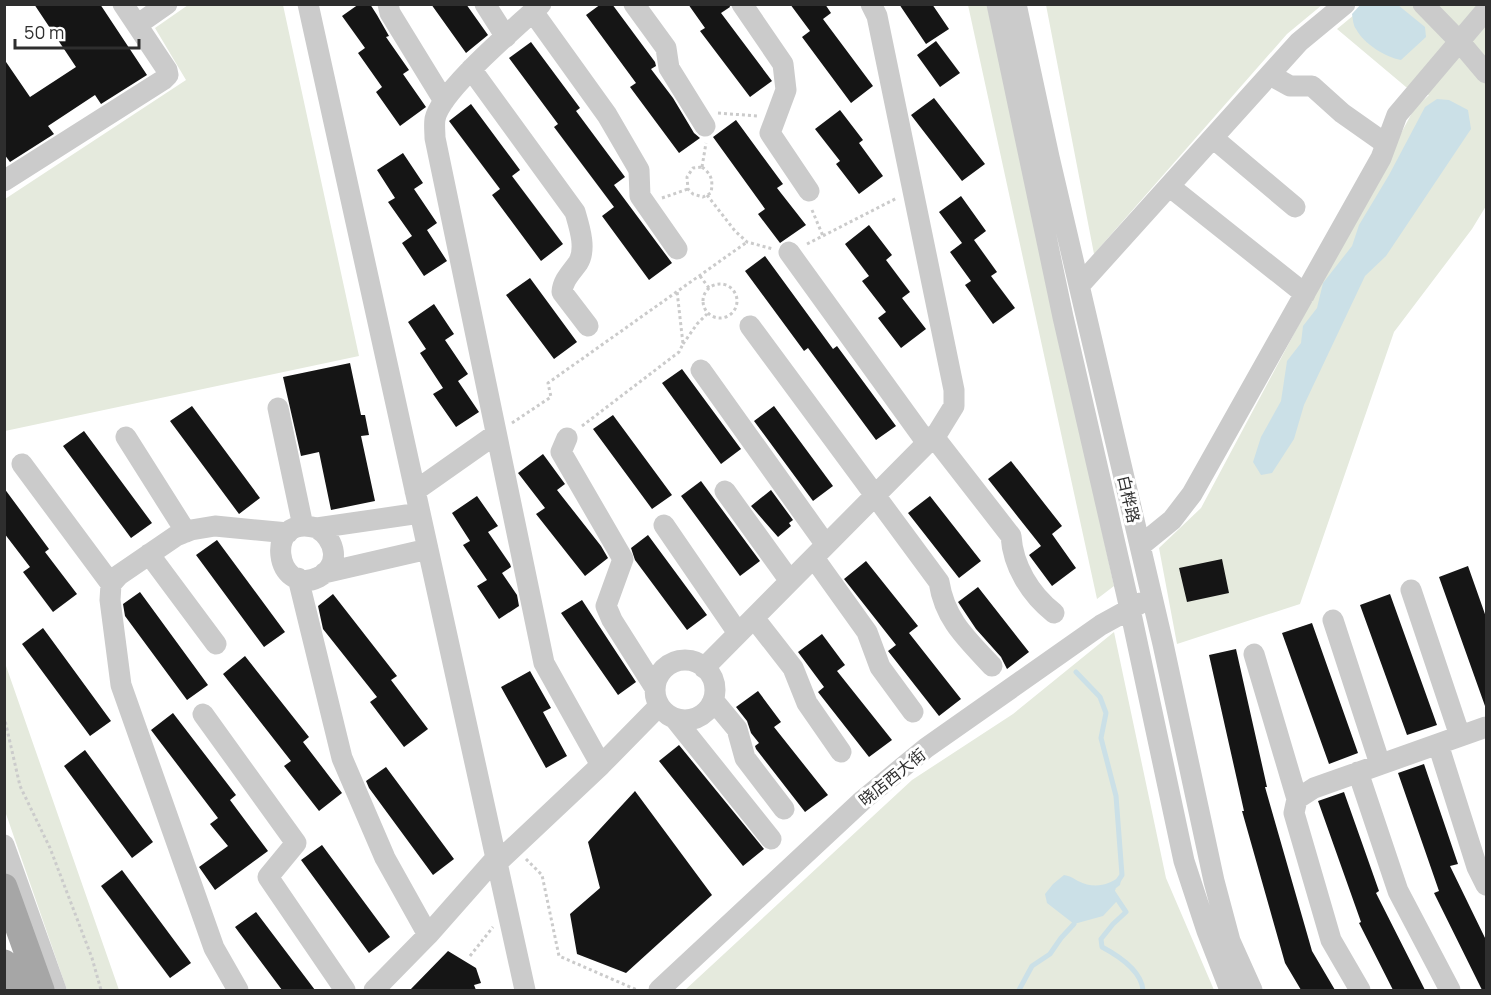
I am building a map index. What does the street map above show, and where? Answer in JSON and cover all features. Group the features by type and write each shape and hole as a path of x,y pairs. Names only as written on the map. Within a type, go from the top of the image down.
{"main road":[{"path":"4,887 41,990"},
{"path":"4,963 14,990"}],"street":[{"path":"4,181 168,75 167,70 123,4"},
{"path":"137,26 168,4"},
{"path":"308,4 525,990"},
{"path":"388,4 390,13 444,101"},
{"path":"485,4 506,37"},
{"path":"634,4 666,48 669,68 705,126"},
{"path":"742,4 783,64 786,90 770,133 809,191"},
{"path":"704,668 931,440 954,406 954,390 913,190 877,16 871,4"},
{"name":"白桦路","path":"998,4 1060,306 1130,609 1184,861 1207,931 1230,990"},
{"name":"白桦路","path":"1016,4 1152,597 1214,880 1230,941 1252,990"},
{"path":"1079,286 1299,42 1345,4"},
{"path":"1423,4 1486,73"},
{"path":"601,765 544,663 435,138 435,118 444,101 471,69 537,8 608,115 639,170 640,196 678,249"},
{"path":"1140,546 1172,520 1192,494 1381,158 1397,115 1486,10"},
{"path":"471,69 575,212 581,231 580,261 563,284 562,292 588,326"},
{"path":"1270,75 1290,86 1311,86 1342,113 1386,144"},
{"path":"1213,138 1295,207"},
{"path":"1169,186 1305,294"},
{"path":"789,252 931,440 1011,536 1012,553 1020,573 1054,613"},
{"path":"750,326 939,582 942,600 949,616 992,666"},
{"path":"702,370 820,552 867,632 880,667 913,712"},
{"path":"278,408 303,529"},
{"path":"415,491 496,434"},
{"path":"126,437 186,532"},
{"path":"567,438 561,452 623,559 606,606 612,620 663,704 771,840"},
{"path":"22,464 111,584"},
{"path":"725,491 790,582"},
{"path":"420,513 303,529 280,546 280,558 285,570 298,578 312,579 324,573 428,549"},
{"path":"664,525 738,633"},
{"path":"238,990 214,948 121,685 110,600 111,584 119,574 176,536 214,526 303,529 325,532 331,540 333,558 330,567 324,573"},
{"path":"149,554 216,644"},
{"path":"298,578 342,758 385,858 428,935"},
{"path":"1411,590 1460,736"},
{"name":"晓店西大街","path":"659,990 863,800 926,748 1101,625 1152,597"},
{"path":"754,618 793,668 807,703 841,753"},
{"path":"1333,620 1380,764"},
{"path":"1254,654 1297,798 1294,813 1331,940 1360,990"},
{"path":"679,661 689,661 704,668 715,686 713,700 705,713 686,721 663,704 657,678 670,664 679,661"},
{"path":"713,700 737,729 745,758 784,809"},
{"path":"374,990 497,861 663,704"},
{"path":"203,714 296,843 268,877 345,990"},
{"path":"1297,798 1314,788 1486,727"},
{"path":"1437,744 1477,867 1486,885"},
{"path":"1358,772 1398,891 1450,990"},
{"path":"4,845 56,990"}],"path":[{"path":"702,167 707,148 705,126 713,115 722,112 776,116"},
{"path":"702,167 711,174 713,182 711,193 704,197 693,194 688,189 687,177 693,168 702,167"},
{"path":"647,206 674,192 688,189"},
{"path":"706,195 735,231 747,242 789,252 913,190"},
{"path":"809,191 808,203 823,236"},
{"path":"496,434 551,397 548,383 747,242"},
{"path":"700,276 709,288"},
{"path":"725,284 734,291 738,302 733,313 723,319 707,314 702,303 709,288 725,284"},
{"path":"677,291 683,344"},
{"path":"567,438 679,352 696,324 707,314"},
{"path":"4,716 20,786 50,848 92,958 101,990"},
{"path":"514,847 542,875 559,956 637,990"},
{"path":"470,956 507,909"}],"shaded area":[{"path":"1046,4 1322,5 1287,34 1094,254"},
{"path":"188,5 283,5 359,356 5,431 5,199 186,80 155,28"},
{"path":"968,5 987,5 1114,586 1097,599"},
{"path":"1366,5 1486,5 1486,206 1472,229 1394,332 1300,604 1177,644 1159,548 1201,508 1414,109 1429,95 1406,87 1337,29"},
{"path":"1114,632 1166,878 1214,990 685,990 912,780 1013,714"},
{"path":"5,663 119,990 67,990 5,811"}],"water":[{"path":"1361,4 1398,5 1425,27 1426,37 1401,60 1382,53 1364,40 1354,26 1352,14"},
{"path":"1437,99 1449,100 1468,110 1471,129 1386,256 1365,276 1304,405 1294,439 1272,473 1261,475 1253,462 1261,437 1281,401 1287,361 1301,343 1303,326 1317,308 1323,283 1352,246 1359,225 1425,107"},
{"path":"1064,875 1095,886 1111,882 1122,875 1120,885 1112,891 1118,900 1103,916 1074,924 1047,903 1045,894"}],"building":[{"path":"34,4 100,4 147,75 101,104 95,95 48,126 54,134 10,162 4,154 4,59 30,97 76,67"},
{"path":"359,4 370,4 389,36 386,37 409,70 403,74 426,107 400,126 376,92 382,87 358,53 365,48 342,16"},
{"path":"431,4 466,4 488,35 466,53"},
{"path":"601,4 612,4 655,62 656,66 651,69 673,98 694,133 700,138 679,153 630,87 636,83 586,15"},
{"path":"688,4 729,4 730,7 721,13 772,81 750,97 700,31 705,28"},
{"path":"790,4 825,4 831,13 823,19 873,86 851,103 802,37 810,31"},
{"path":"899,4 932,4 949,29 926,44"},
{"path":"936,41 960,73 940,87 917,55"},
{"path":"531,42 580,108 576,111 625,177 614,185 672,263 649,280 602,216 614,207 554,127 558,124 509,58"},
{"path":"934,98 985,164 962,181 911,115"},
{"path":"471,104 520,170 512,176 563,244 541,261 492,195 500,189 449,121"},
{"path":"840,110 863,140 859,143 883,176 859,194 836,164 840,161 815,129"},
{"path":"736,120 783,184 777,188 806,225 780,243 758,214 765,209 713,137"},
{"path":"403,153 423,183 414,189 437,223 427,230 447,261 424,276 402,243 412,236 388,202 395,198 377,170"},
{"path":"961,196 986,231 974,240 997,272 991,276 1015,308 993,324 965,285 971,281 950,252 962,243 939,212"},
{"path":"869,225 892,255 886,260 910,292 902,298 926,329 901,348 878,318 886,312 862,281 869,276 845,244"},
{"path":"765,256 833,349 837,346 896,426 876,440 808,348 804,351 745,271"},
{"path":"530,278 577,342 554,359 506,295"},
{"path":"434,304 454,334 445,340 468,374 458,381 479,412 456,427 433,394 443,388 420,353 426,349 408,322"},
{"path":"350,363 361,415 365,415 369,435 361,436 375,501 331,510 319,452 301,456 283,377"},
{"path":"682,369 741,449 721,464 662,383"},
{"path":"192,406 260,498 239,514 170,421"},
{"path":"774,406 833,486 813,501 754,421"},
{"path":"613,415 672,495 652,509 593,429"},
{"path":"84,431 152,523 131,538 63,446"},
{"path":"543,454 565,484 557,490 608,558 585,576 536,514 545,508 518,473"},
{"path":"1011,461 1062,526 1052,534 1076,568 1052,586 1029,555 1041,546 988,479"},
{"path":"701,481 760,561 740,576 681,496"},
{"path":"4,488 49,549 45,552 77,594 53,612 23,572 30,567 4,533"},
{"path":"771,490 793,520 789,523 791,526 778,537 751,506"},
{"path":"477,496 498,526 488,532 510,564 511,567 502,573 517,595 519,606 499,619 477,586 487,580 463,545 470,541 452,513"},
{"path":"930,496 981,561 959,578 908,513"},
{"path":"648,535 707,615 687,630 635,560 631,548"},
{"path":"217,540 285,632 264,647 196,555"},
{"path":"1222,559 1229,593 1187,602 1179,568"},
{"path":"866,561 918,626 909,633 961,699 939,716 888,651 896,645 844,579"},
{"path":"1468,566 1486,617 1486,706 1439,577"},
{"path":"978,587 1029,652 1007,669 1001,657 976,629 958,602"},
{"path":"140,592 208,685 187,700 125,616 123,604"},
{"path":"333,594 397,676 391,680 428,729 404,747 370,702 377,697 323,629 318,606"},
{"path":"1390,594 1437,725 1407,735 1360,605"},
{"path":"582,600 636,682 618,695 561,613"},
{"path":"1312,623 1358,753 1329,764 1282,633"},
{"path":"43,628 111,721 90,736 22,644"},
{"path":"822,634 845,665 837,671 892,740 869,757 818,692 824,687 798,652"},
{"path":"1236,649 1267,787 1265,787 1312,951 1335,990 1301,990 1285,963 1242,811 1244,811 1209,655"},
{"path":"245,656 309,737 303,742 342,793 319,811 284,766 291,761 223,674"},
{"path":"530,671 551,708 543,712 567,756 546,768 501,687"},
{"path":"758,691 781,722 774,727 828,795 805,812 756,749 755,746 759,743 736,707"},
{"path":"173,713 236,795 230,800 268,851 215,890 199,867 228,846 210,824 218,818 151,730"},
{"path":"679,745 764,849 743,866 659,761"},
{"path":"85,750 153,842 132,858 64,766"},
{"path":"1424,764 1458,864 1450,866 1486,940 1486,990 1482,990 1434,893 1439,891 1398,773"},
{"path":"386,767 454,859 433,875 369,788 366,781"},
{"path":"635,791 712,895 626,973 577,954 570,914 600,888 588,842"},
{"path":"1344,792 1379,891 1376,893 1425,990 1393,990 1359,923 1361,922 1318,801"},
{"path":"322,845 390,937 369,953 301,860"},
{"path":"122,870 191,963 170,978 101,886"},
{"path":"256,912 315,990 282,990 235,927"},
{"path":"448,951 476,968 481,983 474,985 476,990 410,990"}],"waterway":[{"path":"1076,672 1100,697 1106,713 1101,738 1116,796 1122,875 1118,881"},
{"path":"1113,889 1112,891 1126,912 1101,939 1102,947 1122,959 1134,970 1143,990"},
{"path":"1019,990 1032,966 1050,954 1074,924"}]}
